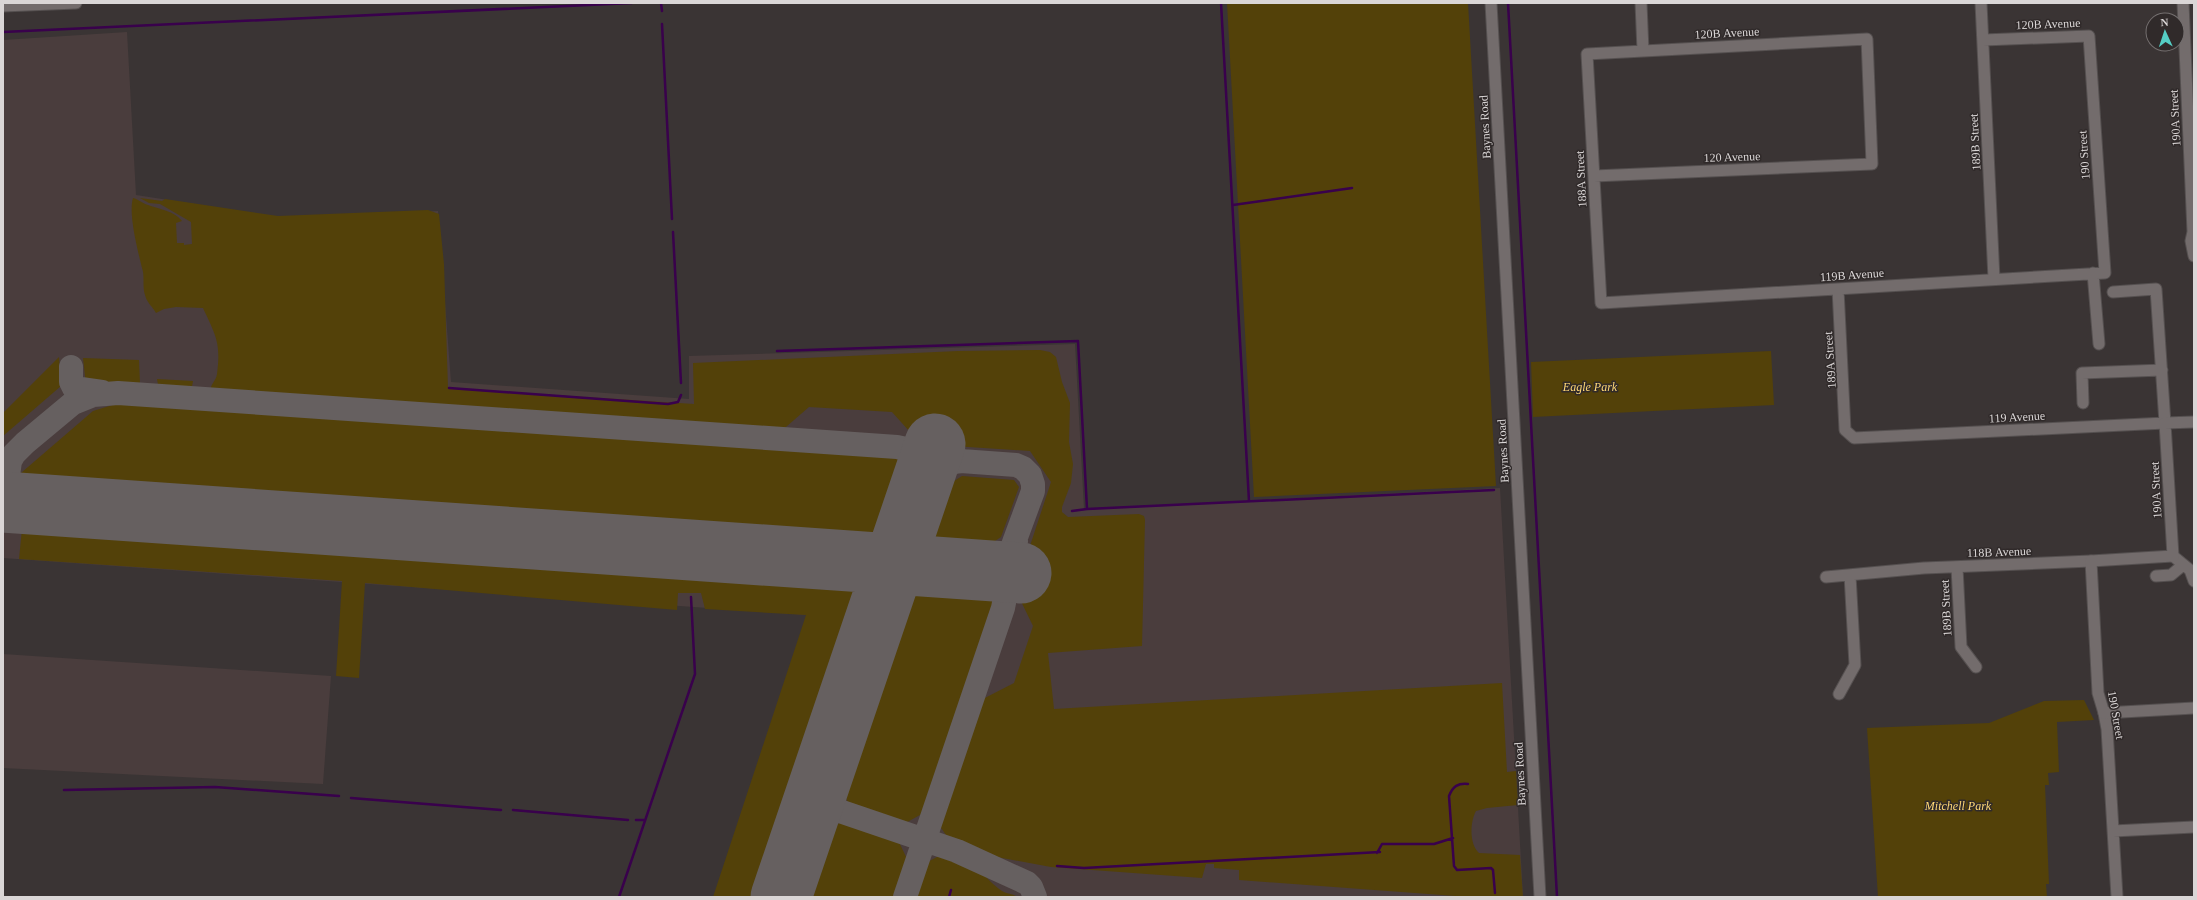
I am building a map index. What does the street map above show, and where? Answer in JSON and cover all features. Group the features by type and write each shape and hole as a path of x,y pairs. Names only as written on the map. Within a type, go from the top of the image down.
{"street":[{"path":"3,6 76,3"},
{"name":"Baynes Road","path":"1491,3 1540,897"},
{"path":"1640,3 1643,51"},
{"name":"189B Street","path":"1981,3 1994,279"},
{"name":"190A Street","path":"2182,3 2194,233 2191,241 2194,256"},
{"name":"120B Avenue","path":"1983,40 2089,36"},
{"name":"190 Street","path":"2089,36 2099,273 2099,344"},
{"name":"120B Avenue","path":"1587,54 1867,38 1872,164"},
{"name":"188A Street","path":"1587,54 1601,303"},
{"name":"120 Avenue","path":"1594,176 1872,164"},
{"name":"119B Avenue","path":"1601,303 2099,273"},
{"name":"189A Street","path":"1838,289 1845,430"},
{"name":"190A Street","path":"2113,292 2156,289 2173,556"},
{"path":"2083,403 2082,373 2162,370"},
{"name":"119 Avenue","path":"1845,430 1854,438 2194,422"},
{"path":"2173,556 2190,570 2194,580"},
{"name":"118B Avenue","path":"1826,577 1957,567 2173,556"},
{"name":"190 Street","path":"2091,561 2098,693 2107,729 2117,897"},
{"path":"2156,576 2171,575 2183,565"},
{"name":"189B Street","path":"1957,567 1961,647 1976,667"},
{"path":"1838,694 1855,665 1850,575"},
{"path":"2104,713 2194,708"},
{"path":"2113,831 2194,827"}],"shaded area":[{"path":"127,32 136,195 278,217 438,211 451,382 689,399 689,356 1075,344 1084,509 1500,488 1523,897 715,897 807,615 3,558 3,40"},
{"path":"3,654 331,676 323,784 3,768"}],"green space":[{"path":"1227,3 1468,3 1496,486 1254,497"},
{"path":"133,198 171,213 179,218 182,221 176,223 177,243 184,243 184,245 192,244 191,222 160,204 149,203 140,198 162,201 165,199 278,216 428,210 439,214 444,264 448,388 694,404 693,363 958,351 1040,350 1050,352 1056,357 1062,382 1070,403 1069,442 1073,464 1071,483 1062,507 1062,512 1068,517 1139,514 1144,516 1145,520 1142,646 1048,653 1054,709 1502,683 1507,772 1516,771 1518,805 1487,808 1476,811 1472,827 1472,839 1473,844 1479,853 1520,855 1523,897 1469,897 1239,880 1239,870 1214,868 1214,864 1206,864 1202,878 1051,867 997,857 959,846 946,835 937,822 977,702 1014,683 1033,626 1015,589 1025,589 1026,558 1051,482 1030,451 953,446 922,434 919,442 892,412 809,407 779,433 213,394 210,391 217,374 218,347 214,333 203,308 176,307 164,309 156,313 146,298 144,292 143,271 133,223"},
{"name":"Eagle Park","path":"1771,351 1774,405 1533,417 1531,362"},
{"path":"59,357 61,386 3,436 3,413"},
{"path":"83,358 139,360 140,384 137,389 86,385"},
{"path":"157,379 193,381 191,392 159,390"},
{"path":"129,400 894,453 908,474 883,549 27,489 21,473 93,411"},
{"path":"962,476 1014,480 1019,487 1001,537 974,555 915,550 934,494"},
{"path":"23,519 873,578 765,897 713,897 806,615 705,609 701,593 678,593 677,610 365,583 359,678 336,676 342,581 19,559"},
{"path":"905,581 984,587 997,607 927,811 902,825 850,807 838,781"},
{"name":"Mitchell Park","path":"2084,700 2094,720 2057,722 2059,772 2048,773 2049,785 2045,785 2049,884 2046,884 2047,897 1878,897 1867,728 1989,723 2044,701"},
{"path":"846,820 897,838 909,863 898,897 798,897 819,833"},
{"path":"937,857 958,857 972,864 1002,891 1017,897 911,897 922,865"}],"waterway":[{"path":"3,32 632,3"},
{"path":"661,3 662,11"},
{"path":"1221,3 1249,501"},
{"path":"1508,3 1557,897"},
{"path":"662,24 672,219"},
{"path":"1233,205 1352,188"},
{"path":"673,232 681,383"},
{"path":"777,351 1078,341 1087,509"},
{"path":"449,388 668,404 678,402 681,395"},
{"path":"1072,511 1087,509 1494,490"},
{"path":"619,897 695,674 691,597"},
{"path":"1468,784 1456,786 1449,796 1454,866 1457,870 1491,868 1493,870 1495,893"},
{"path":"64,790 215,787 339,796"},
{"path":"351,798 501,810"},
{"path":"513,810 628,820"},
{"path":"636,820 645,820"},
{"path":"1377,853 1382,844 1434,844 1453,838"},
{"path":"1057,866 1084,868 1380,852"},
{"path":"949,897 951,890"}],"taxiway":[{"path":"71,367 71,382 74,388 102,392"},
{"path":"25,503 14,500 6,490 10,461 14,454 73,403 93,395 118,393 897,447 961,461 1016,465 1023,468 1030,475 1033,484 1033,491 1012,548 997,562 983,568 969,569"},
{"path":"919,490 927,478 937,469 950,463 964,461"},
{"path":"905,897 1003,608 1016,541"},
{"path":"813,802 957,851 1027,883 1031,887 1035,897"}],"runway":[{"path":"781,897 935,444"},
{"path":"3,502 1021,573"}]}
